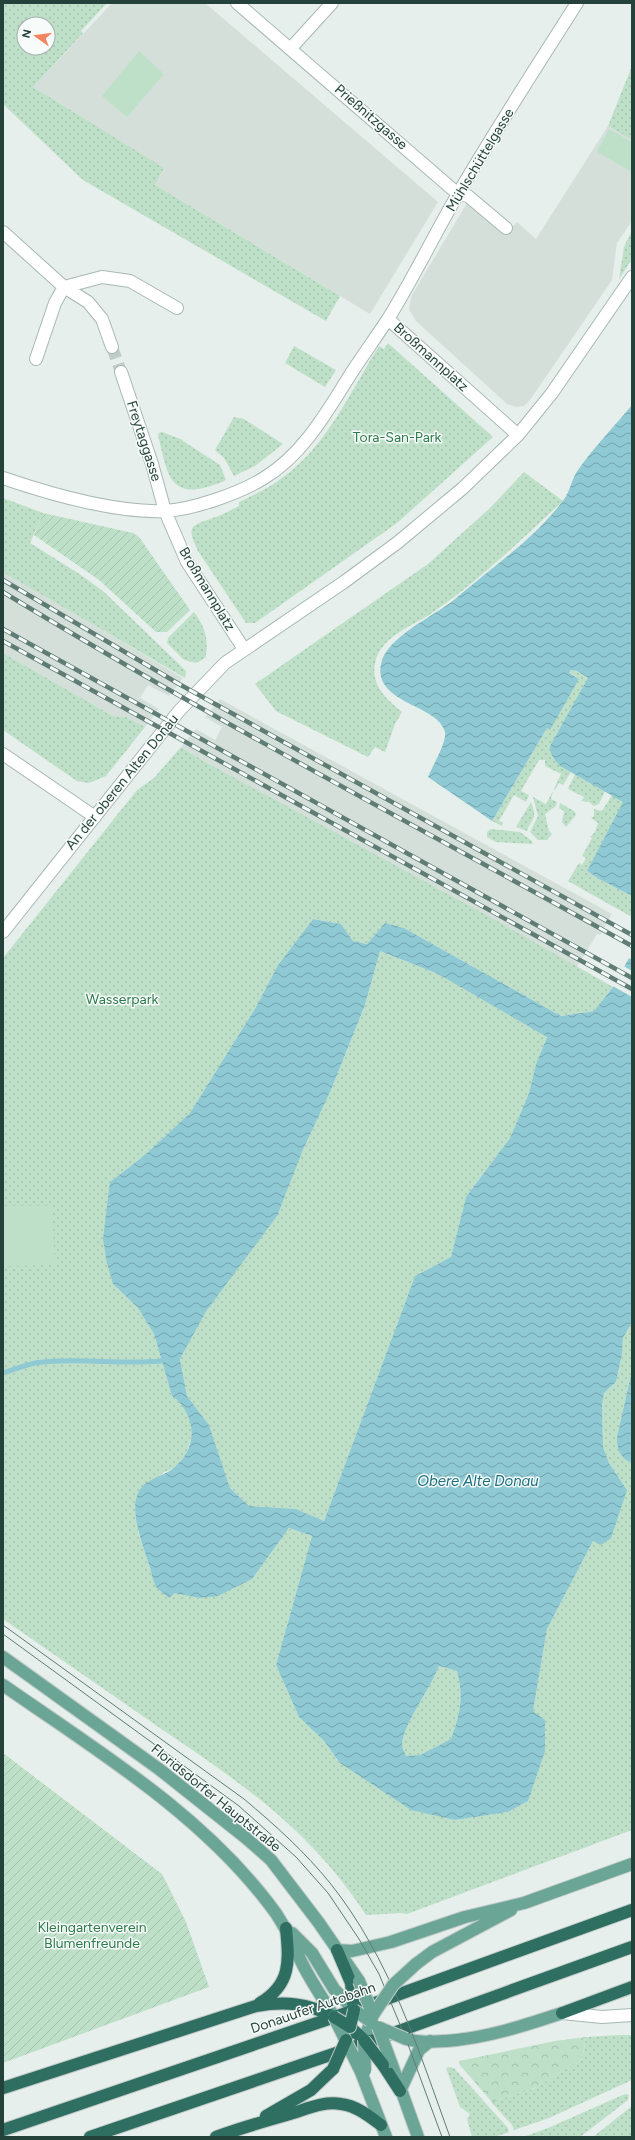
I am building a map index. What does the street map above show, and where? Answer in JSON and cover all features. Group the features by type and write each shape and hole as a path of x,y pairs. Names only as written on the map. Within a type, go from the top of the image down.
{"highway":[{"name":"Donauufer Autobahn","path":"3,2130 364,2007 632,1910"},
{"path":"256,2006 274,1994 283,1980 288,1964 286,1928"},
{"path":"90,2137 377,2039 632,1947"},
{"path":"254,2124 311,2090 333,2069 350,2027 354,2010 355,1982"},
{"path":"562,2013 632,1987"},
{"path":"3,2088 256,2006 279,2002 303,2004 334,2017 350,2027 387,2063 400,2091"},
{"path":"216,2137 318,2105 332,2103 354,2107 365,2112 381,2125"}],"main road":[{"name":"Floridsdorfer Hauptstraße","path":"3,1657 159,1769 246,1838 271,1860 337,1950 374,2021 387,2063"},
{"path":"3,1685 123,1770 188,1820 219,1848 249,1880 286,1928 312,1953 334,1989 354,2010 416,2042 444,2041 492,2036 562,2013"},
{"path":"337,1950 352,1951 373,1947 465,1917 524,1903 632,1864"},
{"path":"363,2072 364,2040 393,1985 432,1952 524,1903"},
{"path":"286,1928 301,1961 334,2017 363,2072 386,2137"},
{"path":"418,2137 400,2091 422,2046 430,2041"}],"street":[{"name":"Prießnitzgasse","path":"237,3 291,48 458,194 469,197 506,228"},
{"path":"291,48 332,3"},
{"name":"Mühlschüttelgasse","path":"388,319 458,194 577,3"},
{"path":"3,232 64,287 90,305 102,320 112,347"},
{"path":"36,359 55,303 64,287 102,277 130,281 177,308"},
{"path":"249,646 344,582 397,543 463,488 518,435 552,392 632,277"},
{"name":"Broßmannplatz","path":"249,646 187,562 165,511 208,502 234,493 264,478 289,459 318,425 388,319 518,435"},
{"name":"Freytaggasse","path":"121,372 152,464 165,511"},
{"path":"3,478 54,496 124,508 165,511"},
{"name":"An der oberen Alten Donau","path":"3,932 179,711 225,663 249,646"},
{"path":"3,754 95,817"},
{"path":"562,2013 602,2017 632,2015"}],"shaded area":[{"path":"112,3 205,3 438,202 370,314 155,185 164,169 33,87"},
{"path":"608,126 632,140 632,221 617,243 612,280 530,400 524,406 516,407 507,404 416,321 409,309 412,295 467,203 506,234 517,222 536,239"},
{"path":"3,571 183,678 169,696 148,685 140,698 159,709 145,727 126,717 113,716 3,653"},
{"path":"220,699 612,914 600,935 597,934 577,967 181,747 196,729 215,740 222,727 205,717"}],"green space":[{"path":"3,3 107,3 81,31 83,33 33,87 164,168 155,185 340,296 326,321 83,180 3,104"},
{"path":"139,51 164,74 127,117 102,96"},
{"path":"632,66 632,140 608,126"},
{"path":"609,129 632,142 632,172 597,152"},
{"path":"632,230 632,259 619,279 624,247"},
{"name":"Tora-San-Park","path":"388,343 493,437 397,523 255,623 246,623 198,551 192,536 192,528 199,523 239,506 239,502 272,485 298,465 312,451 325,434 348,399 379,346 384,349"},
{"path":"294,346 336,370 325,387 285,363"},
{"path":"234,417 244,419 283,444 255,466 234,476 224,458 215,450"},
{"path":"162,432 183,440 220,465 226,480 203,488 191,489 181,487 175,483 166,467 158,436 159,433"},
{"path":"524,472 563,501 498,561 447,603 391,638 380,651 376,659 374,668 375,676 380,690 384,696 402,712 395,724 385,752 375,747 368,757 276,711 255,684 428,564 490,508"},
{"path":"3,498 43,513 30,543 81,575 104,592 186,671 185,678 3,572"},
{"path":"43,513 133,533 139,537 190,610 167,632 156,632 99,580 34,535"},
{"path":"194,612 201,622 207,645 205,658 196,663 184,660 167,643 168,638"},
{"path":"3,653 113,716 126,717 145,727 106,776 89,783 77,781 3,730"},
{"path":"571,670 577,671 589,679 550,746 560,766 571,772 563,785 559,783 555,790 554,789 561,774 545,766 545,760 539,760 521,791 529,795 526,802 514,795 499,821 503,823 502,826 492,821 547,728 550,729 579,679 569,673"},
{"name":"Wasserpark","path":"181,747 202,760 499,922 613,987 594,1011 561,1016 404,928 385,923 367,944 353,941 341,924 313,919 278,965 256,1007 190,1113 146,1154 110,1182 113,1284 138,1308 154,1334 172,1396 185,1408 190,1417 191,1423 190,1443 185,1456 177,1466 161,1475 135,1513 139,1535 156,1587 199,1598 252,1579 289,1528 312,1536 276,1665 299,1717 324,1741 340,1763 455,1820 508,1812 528,1801 533,1711 547,1629 593,1541 627,1490 609,1463 603,1447 602,1404 604,1393 616,1382 622,1354 623,1338 632,1322 632,1370 617,1437 629,1462 632,1461 632,1830 407,1914 366,1915 344,1884 321,1857 272,1809 217,1767 3,1619 3,958 137,790 154,778"},
{"path":"575,774 605,791 599,804 594,806 589,802 581,801 584,797 568,789"},
{"path":"553,791 551,799 557,802 556,806 545,814 549,831 552,834 547,840 538,840 530,832 538,816 533,797 546,804"},
{"path":"612,795 624,802 587,871 632,896 632,917 568,881 579,863 582,865 586,858 582,856 592,838 590,837 595,832 598,823 591,818 594,816 594,809 602,811"},
{"path":"531,802 534,818 527,831 516,827"},
{"path":"560,803 574,811 576,815 566,827 562,822 564,811 559,808"},
{"path":"491,829 520,832 532,841 533,844 496,842 487,837 487,832"},
{"path":"380,951 438,974 547,1036 536,1064 529,1093 510,1138 466,1197 451,1257 415,1276 324,1521 296,1509 249,1506 230,1488 209,1425 187,1396 180,1359 207,1310 302,1152 331,1090 365,1005"},
{"path":"3,1206 52,1206 55,1265 3,1266"},
{"path":"439,1666 457,1671 459,1681 461,1698 459,1714 451,1739 420,1755 406,1756 402,1745 407,1727"},
{"name":"Kleingartenverein Blumenfreunde","path":"3,1753 162,1874 186,1922 209,1987 3,2063"},
{"path":"632,2035 632,2080 549,2118 514,2130 512,2125 491,2102 535,2088 582,2059 586,2037"},
{"path":"586,2037 582,2059 537,2087 492,2102 459,2064 459,2061 555,2041"},
{"path":"446,2068 454,2068 508,2128 509,2132 495,2137 472,2137 467,2119 470,2114 460,2107"},
{"path":"625,2094 629,2095 628,2100 580,2137 523,2137 548,2128"},
{"path":"632,2106 632,2137 593,2137"}],"water":[{"path":"632,405 632,896 587,871 623,802 560,766 554,759 551,752 550,746 588,678 577,671 571,670 569,673 579,679 550,730 547,728 492,821 428,777 442,748 445,732 440,723 431,715 396,696 387,688 381,677 381,664 385,654 401,636 455,599 525,541 551,516 564,499 576,473 582,464"},
{"name":"Obere Alte Donau","path":"313,919 341,924 353,941 367,944 385,923 404,928 561,1016 594,1011 613,987 629,958 632,960 632,1322 623,1338 622,1354 616,1382 604,1393 602,1405 603,1447 609,1463 627,1490 611,1538 601,1545 593,1541 547,1629 533,1711 545,1720 545,1751 528,1801 508,1812 455,1820 411,1810 340,1763 324,1741 299,1717 276,1665 312,1536 289,1528 252,1579 218,1596 199,1598 175,1593 169,1598 154,1584 138,1530 135,1510 138,1493 151,1480 172,1469 184,1457 189,1448 191,1429 186,1411 172,1396 154,1334 138,1308 113,1284 107,1263 103,1239 110,1182 146,1154 190,1113 256,1007 278,965","holes":["380,951 438,974 547,1037 536,1064 529,1093 510,1138 466,1197 451,1257 415,1276 324,1521 296,1509 249,1506 230,1488 209,1425 187,1396 180,1359 207,1310 277,1216 302,1152 331,1090 365,1005","439,1666 457,1671 459,1681 461,1698 459,1714 451,1739 420,1755 406,1756 402,1745 407,1727"]},
{"path":"632,1370 632,1461 629,1462 619,1451 617,1437"}],"pier":[{"path":"622,965 632,971 632,997 611,985"}],"waterway":[{"path":"3,1373 31,1364 51,1361 161,1361"}],"tunnel":[{"path":"112,347 121,372"}],"tram line":[{"path":"3,1625 244,1799 310,1860 330,1883 351,1912 370,1942 386,1973 414,2038 450,2137"},
{"path":"3,1634 239,1806 296,1857 328,1893 359,1939 379,1974 406,2039 442,2137"}],"railway":[{"path":"3,580 179,684 632,935"},
{"path":"3,592 158,684 632,946"},
{"path":"3,629 632,978"},
{"path":"3,641 632,989"}]}
